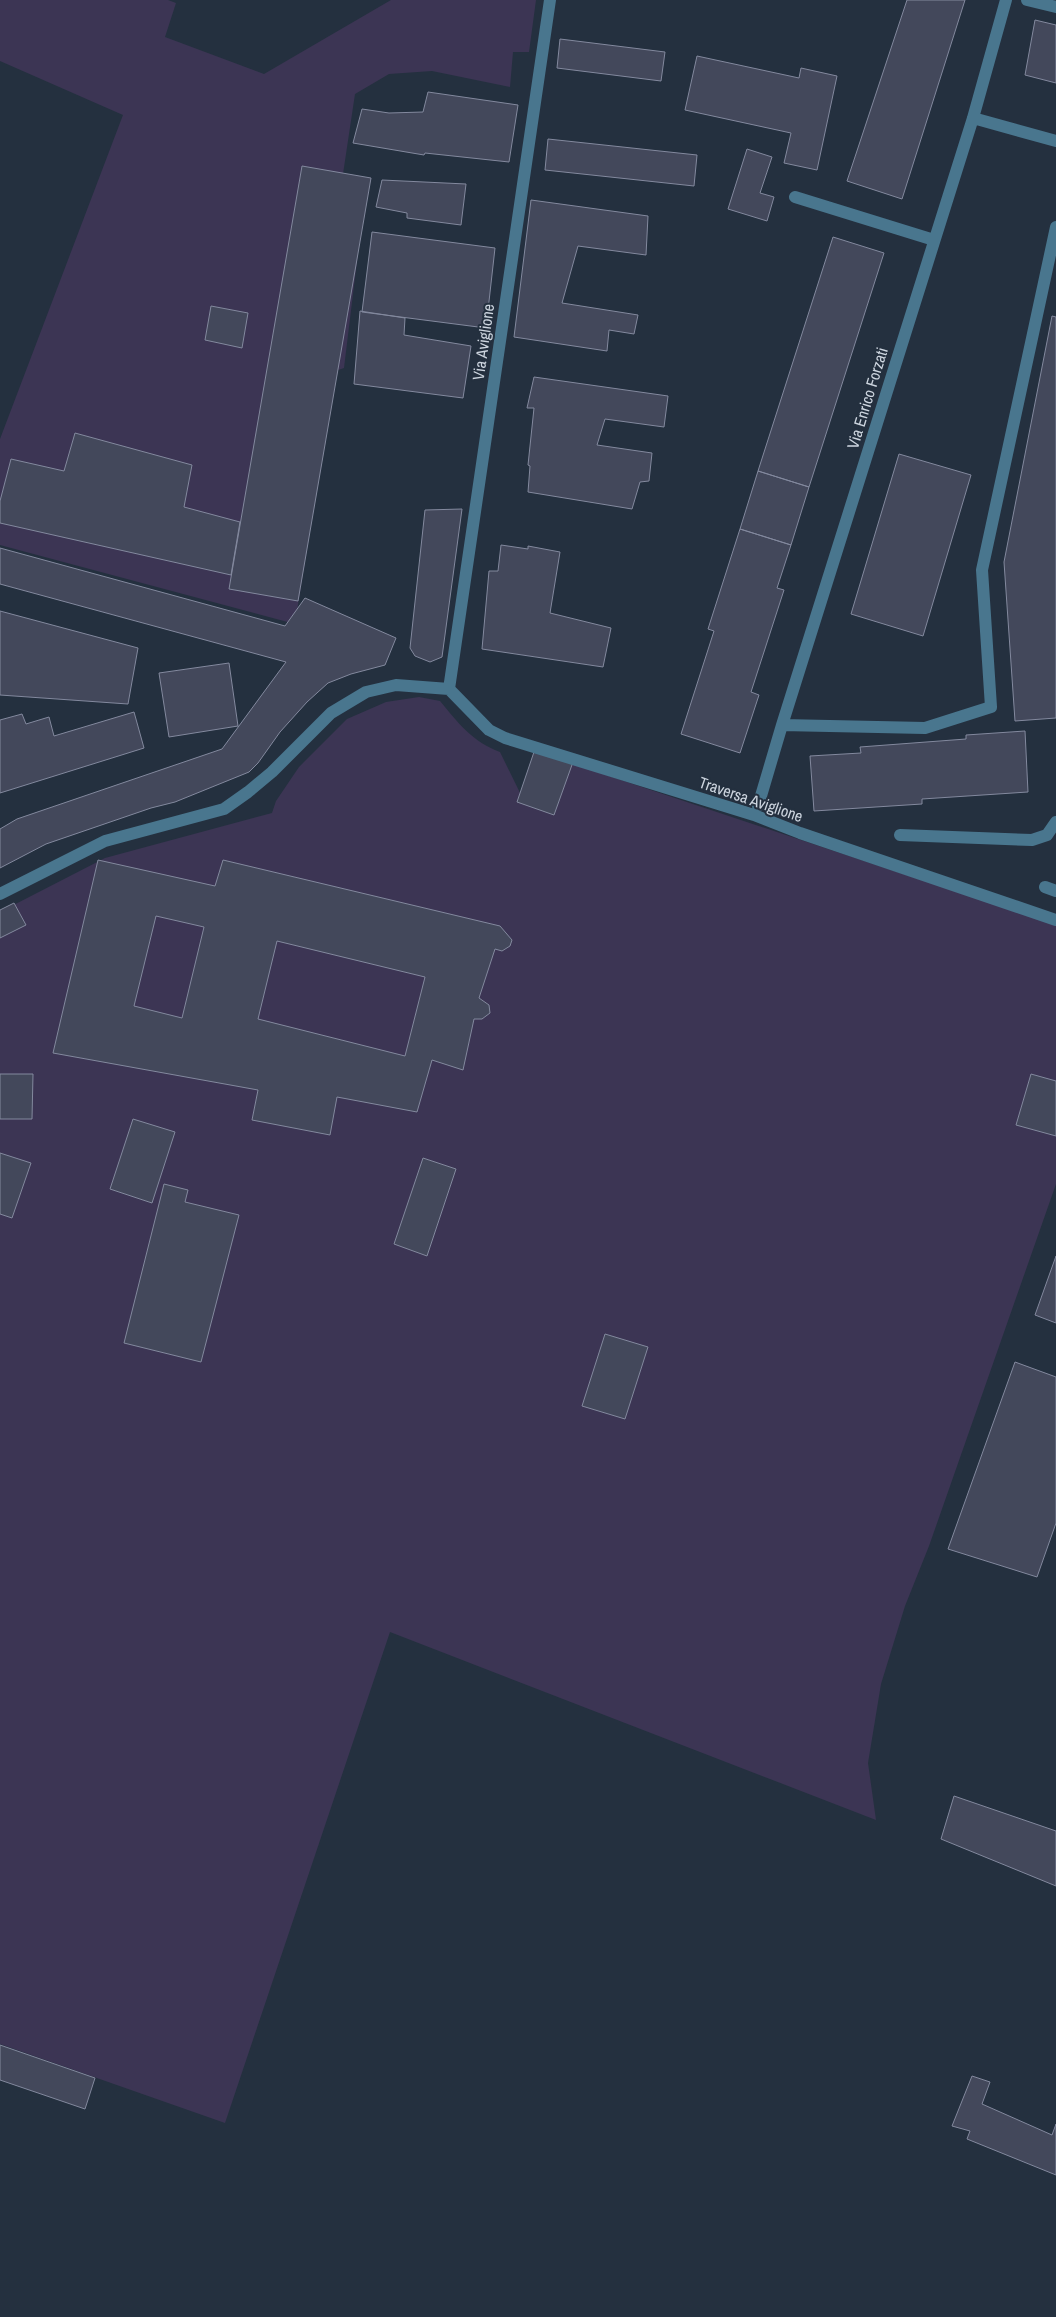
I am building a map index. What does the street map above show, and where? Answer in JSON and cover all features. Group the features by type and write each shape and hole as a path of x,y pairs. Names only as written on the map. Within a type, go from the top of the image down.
{"street":[{"name":"Via Aviglione","path":"448,689 550,0"},
{"name":"Via Enrico Forzati","path":"758,806 934,240 974,118 1006,0"},
{"path":"1027,0 1056,7"},
{"path":"974,118 1056,141"},
{"path":"796,197 934,240"},
{"path":"782,725 925,728 991,707 981,586 982,570 1056,227"},
{"path":"0,894 105,841 224,809 266,777 331,714 366,692 396,685 448,689"},
{"name":"Traversa Aviglione","path":"448,689 489,730 505,738 754,815 800,833 1056,920"},
{"path":"900,835 1032,840 1046,835 1056,822"}],"shaded area":[{"path":"0,0 168,0 176,3 165,37 264,74 391,0 536,0 529,52 513,52 510,87 432,71 389,74 355,94 343,174 367,179 344,368 335,371 295,624 0,545 0,439 123,115 0,61"},
{"path":"419,697 440,701 474,737 490,748 500,752 523,799 540,753 1056,925 1056,1184 929,1546 905,1606 881,1684 868,1763 876,1820 390,1632 225,2123 0,2044 0,912 105,858 272,813 276,801 299,767 347,719 386,702"}],"building":[{"path":"907,0 965,0 902,199 847,181"},
{"path":"1035,20 1056,25 1056,83 1025,75"},
{"path":"560,39 665,52 661,81 557,68"},
{"path":"697,56 799,78 801,68 837,76 817,170 784,163 791,133 685,110"},
{"path":"428,92 518,105 509,162 425,153 424,155 353,143 362,109 389,113 423,112"},
{"path":"548,139 697,155 694,186 545,170"},
{"path":"747,149 772,157 760,193 774,197 767,221 728,209"},
{"path":"302,166 371,178 298,601 229,589"},
{"path":"382,180 466,184 461,225 407,218 407,213 376,207"},
{"path":"531,200 648,216 646,255 578,246 562,303 638,315 634,334 609,330 607,351 514,337"},
{"path":"372,232 495,248 486,328 362,312"},
{"path":"833,237 884,253 809,487 758,471"},
{"path":"211,306 248,313 242,348 205,340"},
{"path":"360,311 405,318 404,335 471,346 463,398 354,384"},
{"path":"1052,316 1056,317 1056,718 1015,721 1004,562"},
{"path":"534,377 668,396 664,427 605,419 597,445 652,453 649,481 640,482 632,509 528,492 530,466 528,465 534,408 527,408"},
{"path":"75,433 192,465 184,507 240,522 231,575 0,523 0,501 11,459 64,471"},
{"path":"899,454 971,475 923,636 851,614"},
{"path":"758,471 809,487 791,545 740,529"},
{"path":"462,509 442,657 430,662 415,656 410,648 425,510"},
{"path":"740,529 791,545 777,588 784,590 751,692 759,695 740,753 681,734 714,631 708,629"},
{"path":"501,545 528,549 528,546 560,552 550,613 611,628 603,667 482,649 489,571 498,571"},
{"path":"0,548 285,626 305,598 396,638 385,665 351,674 328,683 307,702 280,732 258,763 249,772 175,802 151,808 46,844 0,868 0,829 17,819 222,749 286,662 0,584"},
{"path":"0,611 138,648 128,704 0,695"},
{"path":"229,663 238,726 169,737 159,673"},
{"path":"134,712 144,748 0,793 0,720 22,714 26,724 49,717 54,736"},
{"path":"1025,731 1028,792 922,799 922,804 814,811 810,756 861,753 860,747 966,739 966,735"},
{"path":"535,749 573,762 554,815 517,802"},
{"path":"98,860 215,886 223,860 500,926 512,940 510,946 502,951 495,949 479,998 489,1005 490,1013 482,1019 474,1019 463,1070 432,1060 417,1112 337,1097 330,1135 252,1120 258,1090 53,1053","holes":["156,916 204,927 182,1018 134,1006","277,941 425,977 405,1056 258,1019"]},
{"path":"14,903 26,925 0,938 0,910"},
{"path":"0,1074 33,1074 32,1119 0,1119"},
{"path":"1031,1074 1056,1081 1056,1136 1016,1125"},
{"path":"133,1119 175,1132 152,1203 110,1189"},
{"path":"0,1153 31,1163 12,1218 0,1214"},
{"path":"423,1158 456,1169 427,1256 394,1244"},
{"path":"164,1184 188,1190 185,1202 239,1215 201,1362 124,1343"},
{"path":"1056,1256 1056,1323 1035,1315"},
{"path":"605,1334 648,1347 625,1419 582,1406"},
{"path":"1015,1362 1056,1377 1056,1523 1037,1577 948,1549"},
{"path":"954,1796 1056,1831 1056,1886 941,1839"},
{"path":"0,2045 95,2078 85,2109 0,2080"},
{"path":"972,2076 990,2082 982,2104 1052,2135 1056,2124 1056,2175 967,2139 970,2131 952,2126"}]}
